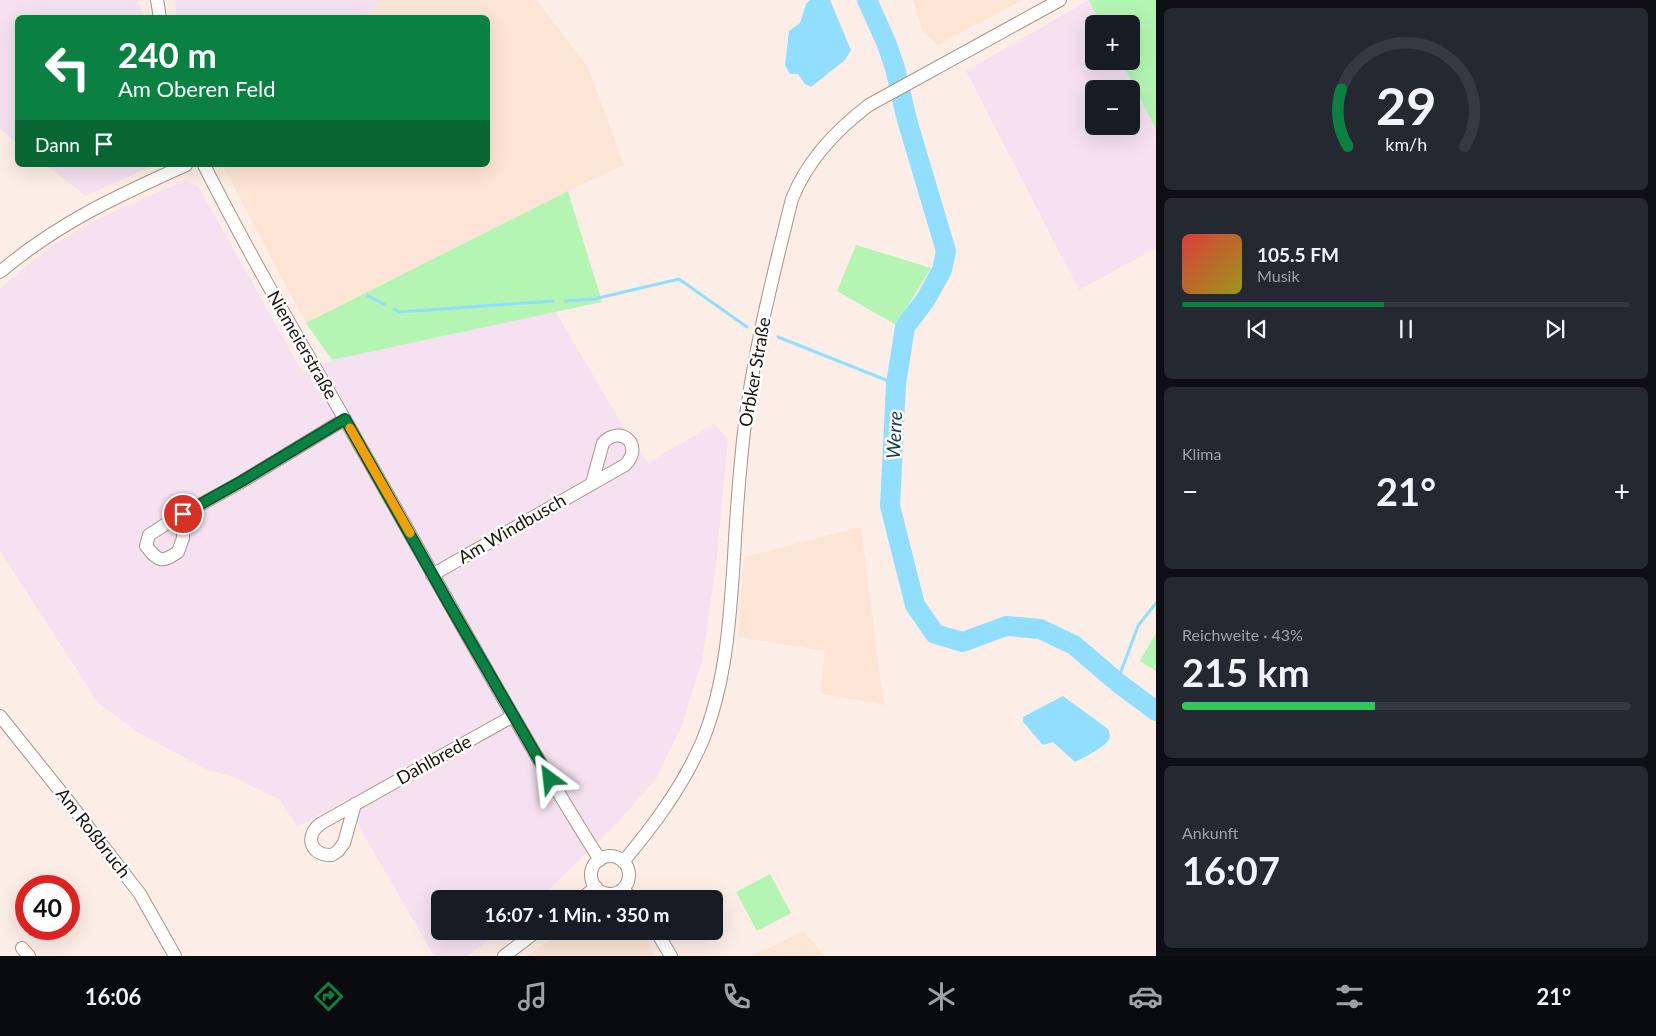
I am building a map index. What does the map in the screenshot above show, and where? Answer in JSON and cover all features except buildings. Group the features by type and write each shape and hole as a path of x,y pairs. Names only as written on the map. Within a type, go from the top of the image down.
{"street":[{"path":"156,0 159,15"},
{"name":"Orbker Straße","path":"623,862 681,784 702,742 720,683 729,618 743,440 750,392 763,321 792,200 798,184 826,144 844,125 870,105 912,80 1060,0"},
{"path":"0,272 30,248 72,220 117,196 182,167"},
{"name":"Niemeierstraße","path":"205,167 238,231 432,575 575,822 600,860"},
{"path":"183,514 345,419"},
{"name":"Am Windbusch","path":"432,575 592,483"},
{"name":"Am Roßbruch","path":"0,716 140,894 175,956"},
{"name":"Dahlbrede","path":"355,804 513,716"},
{"path":"600,890 593,883 593,868 600,860 612,856 623,862 628,868 628,890"},
{"path":"592,890 596,887"},
{"path":"504,956 525,940"},
{"path":"661,940 671,956"}],"shaded area":[{"path":"0,0 138,0 142,15 15,15 15,141 0,129"},
{"path":"175,0 377,0 380,6 364,15 177,15"},
{"path":"377,0 537,0 588,67 624,165 568,191 306,323 223,167 490,167 490,15 364,15 380,6"},
{"path":"913,0 1022,0 938,45 923,32"},
{"path":"1089,0 1096,15 1085,15 1085,70 1126,70 1131,80 1085,80 1085,135 1140,135 1140,98 1156,130 1156,248 1079,290 966,71"},
{"path":"49,167 150,167 86,196"},
{"path":"186,181 198,186 303,373 332,360 556,312 624,428 648,463 714,424 728,439 716,566 702,661 682,725 656,779 621,819 549,890 431,890 431,940 488,940 468,956 434,956 361,830 346,800 297,827 280,800 231,776 207,770 139,733 99,704 0,551 0,288 47,249 89,223"},
{"path":"861,527 885,705 823,694 820,691 825,651 738,637 744,557"},
{"path":"803,931 825,956 752,956"},
{"path":"549,940 648,940 656,956 527,956"}],"green space":[{"path":"1089,0 1156,0 1156,130 1140,98 1140,80 1131,80 1126,70 1140,70 1140,15 1096,15"},
{"path":"568,191 602,302 332,360 306,323"},
{"path":"856,245 931,268 896,325 837,291"},
{"path":"1156,633 1156,671 1140,661"},
{"path":"770,874 791,913 757,931 736,892"}],"water":[{"path":"810,0 830,0 851,50 845,60 811,87 805,84 798,74 790,74 785,65 789,31 800,23 806,4"},
{"path":"1063,696 1108,729 1110,735 1105,744 1100,748 1075,762 1053,742 1043,745 1023,722 1023,717"}],"waterway":[{"name":"Werre","path":"867,0 886,42 895,68 907,120 946,251 942,270 926,299 905,327 896,384 890,506 915,605 935,634 963,642 1006,626 1040,629 1074,645 1117,682 1156,711"},
{"path":"565,301 594,299 679,279 747,327"},
{"path":"368,296 384,304"},
{"path":"394,309 400,312 553,301"},
{"path":"778,337 896,384"},
{"path":"1117,682 1138,626 1156,603"}],"slow traffic":[{"path":"350,428 410,533"}],"route":[{"path":"183,514 345,419 550,779"}]}
